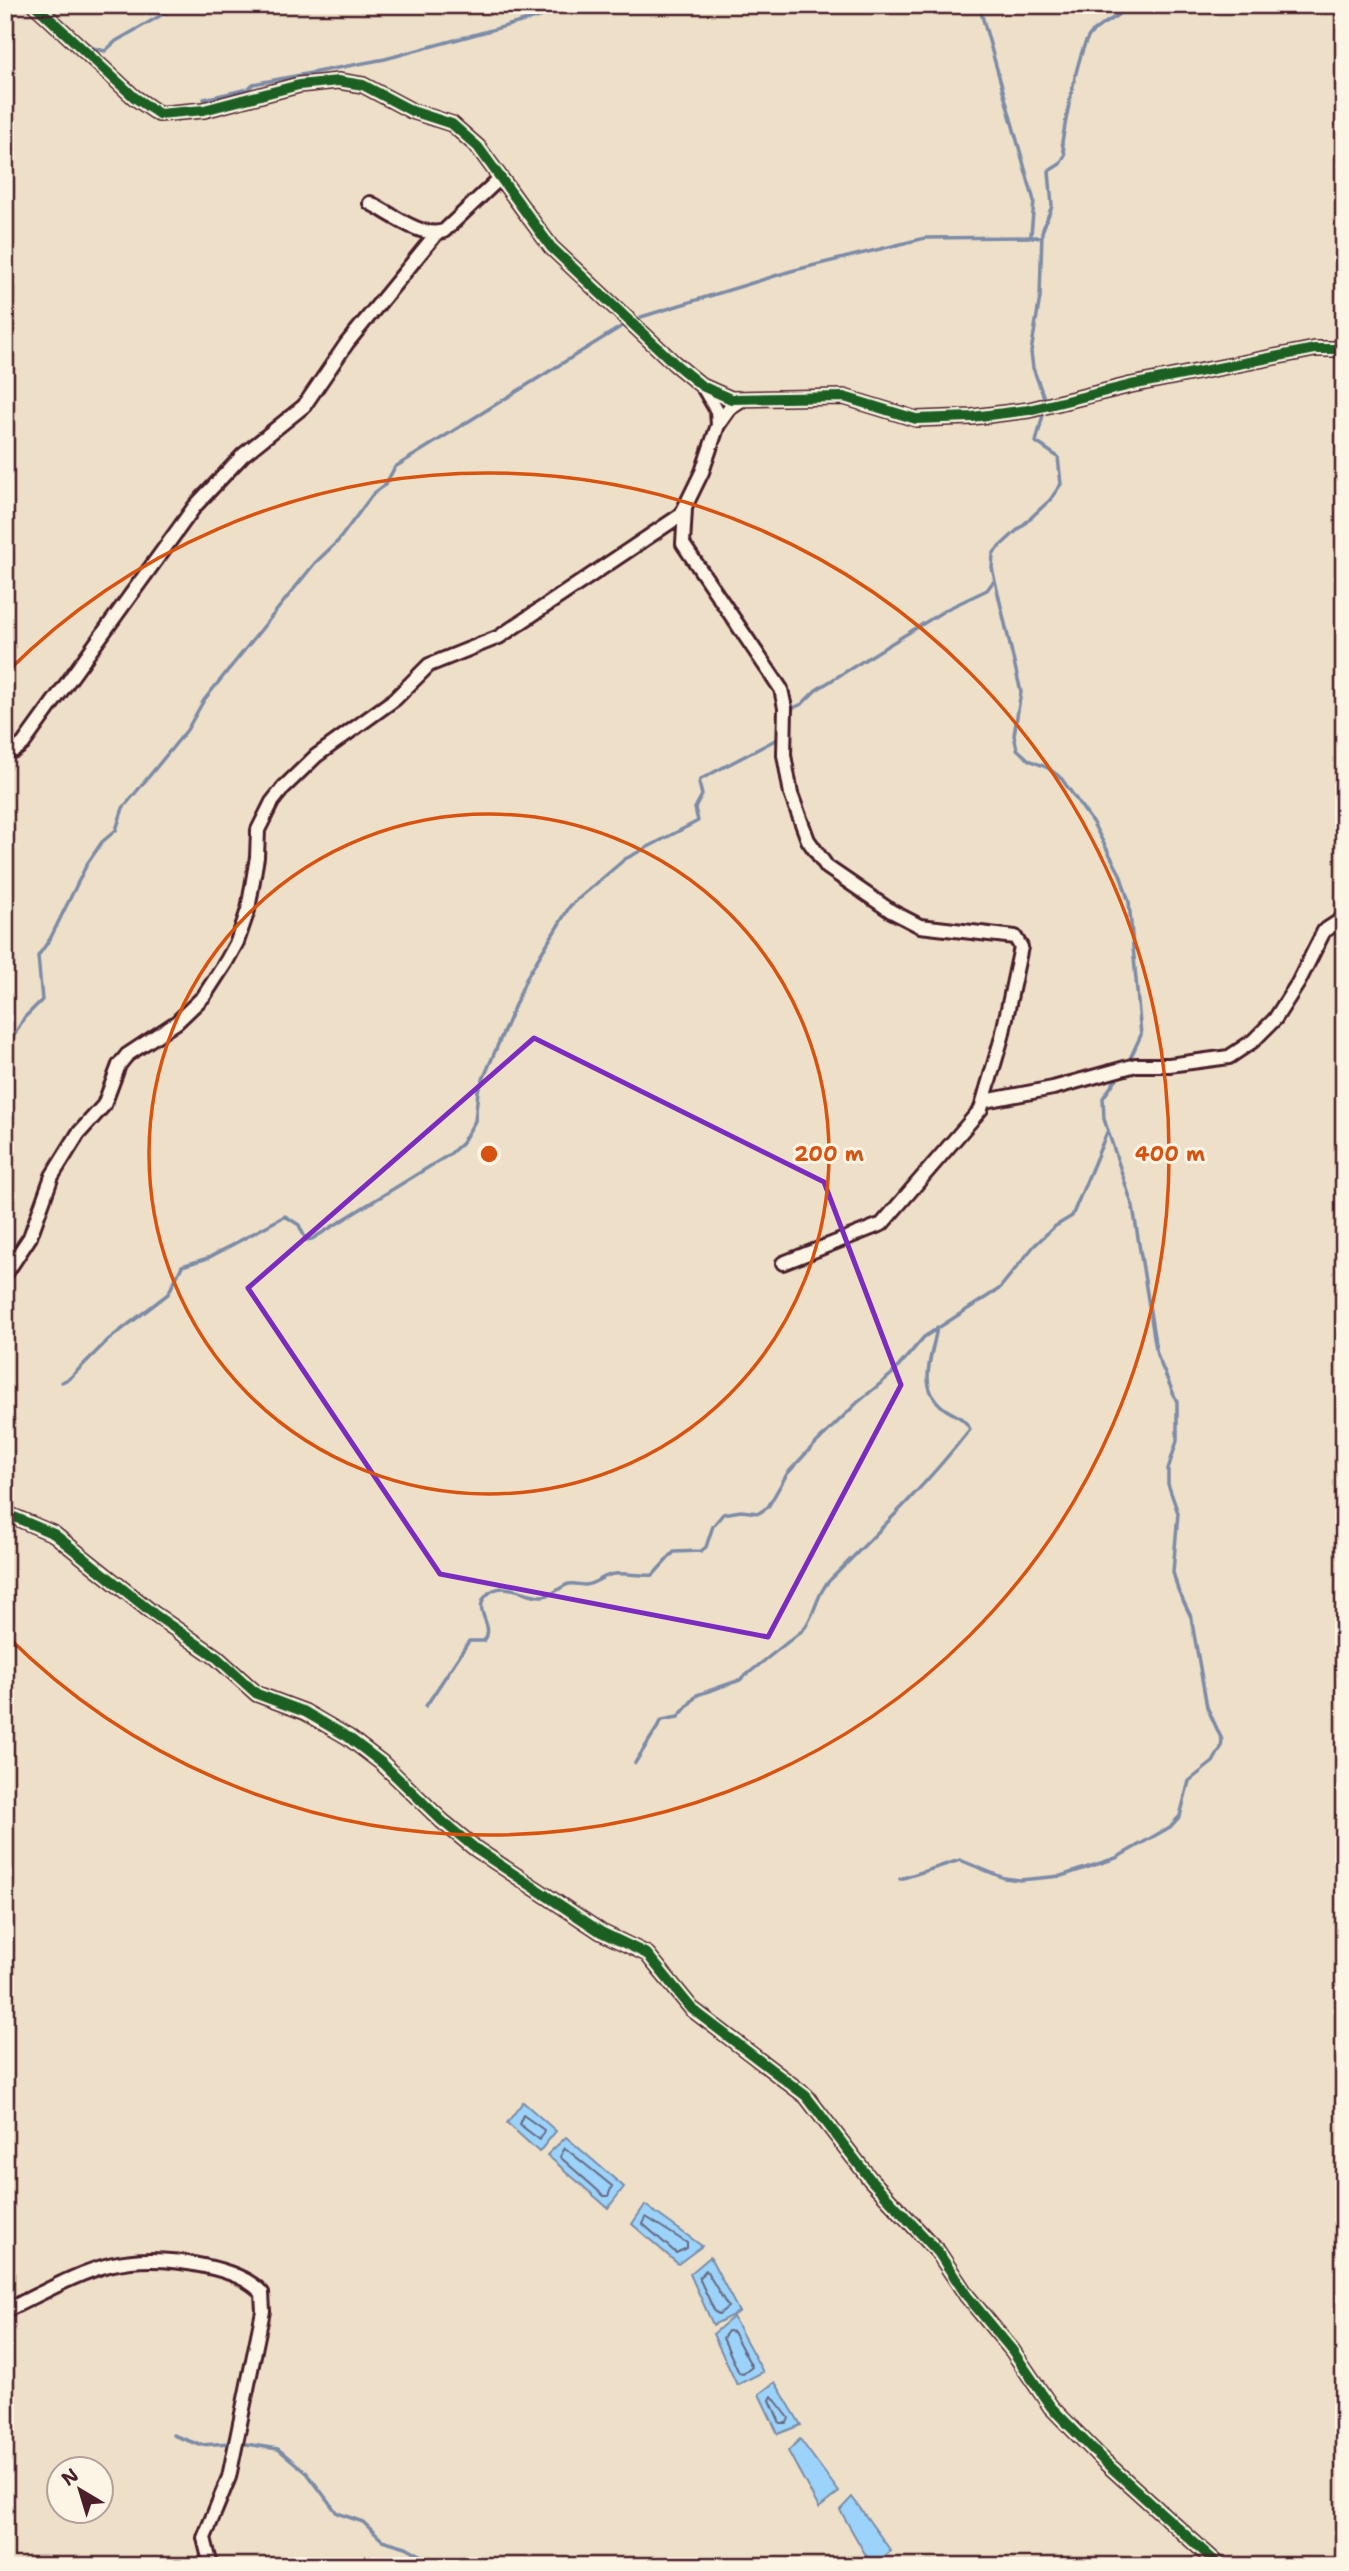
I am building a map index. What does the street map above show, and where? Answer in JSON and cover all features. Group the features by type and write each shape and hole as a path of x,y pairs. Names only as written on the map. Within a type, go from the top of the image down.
{"street":[{"path":"35,5 134,97 159,114 204,110 311,83 354,83 412,111 441,118 461,129 551,247 702,386 718,411 718,425"},
{"path":"5,742 15,750 23,744 195,506 243,455 304,406 347,342 436,234 444,231 499,179"},
{"path":"370,203 425,232 436,234"},
{"path":"702,386 720,395 742,400 844,397 916,419 962,418 1030,410 1193,373 1323,348 1344,349"},
{"path":"5,1275 30,1237 52,1176 78,1134 104,1105 118,1065 127,1055 177,1022 204,996 226,962 237,942 248,910 257,857 258,830 272,802 284,787 316,756 395,699 429,665 499,636 681,515 718,425 730,408 742,400"},
{"path":"686,507 683,544 781,689 785,708 782,737 785,766 799,818 815,853 827,867 891,911 919,926 993,933 1015,937 1020,943 1016,976 985,1101 881,1224 783,1263"},
{"path":"985,1101 1053,1088 1136,1065 1169,1065 1229,1057 1253,1041 1275,1019 1324,931 1344,918"},
{"path":"5,1513 54,1534 154,1614 216,1657 257,1694 305,1712 348,1737 382,1763 442,1821 476,1849 601,1932 647,1954 692,2010 806,2096 870,2179 938,2252 967,2296 1012,2350 1051,2407 1105,2462 1220,2566"},
{"path":"5,2311 81,2274 112,2263 149,2258 210,2267 237,2278 262,2293 263,2311 229,2477 204,2538 211,2566"}],"highlighted area":[{"path":"534,1038 824,1182 901,1385 768,1637 440,1574 248,1288"}],"water":[{"path":"523,2102 556,2131 539,2152 507,2123"},
{"path":"566,2137 624,2187 608,2208 547,2155"},
{"path":"645,2205 702,2246 678,2264 632,2224"},
{"path":"710,2257 739,2312 713,2325 690,2274"},
{"path":"733,2317 763,2372 737,2385 713,2334"},
{"path":"775,2382 801,2425 778,2434 759,2394"},
{"path":"800,2439 839,2492 819,2508 788,2451"},
{"path":"852,2497 891,2551 872,2566 840,2510"}],"waterway":[{"path":"45,5 59,19"},
{"path":"69,29 93,48 105,51 116,41 179,5"},
{"path":"204,99 248,89 253,84 385,59 583,5"},
{"path":"979,5 1034,201 1031,235"},
{"path":"1046,403 1033,368 1031,352 1040,297 1042,232 1052,206 1049,171 1060,164 1065,155 1062,142 1069,103 1085,44 1093,31 1119,14 1126,5"},
{"path":"641,317 791,271 925,238 1040,237"},
{"path":"5,1051 24,1018 42,1000 38,956 50,939 87,864 102,842 116,830 123,808 187,730 204,700 315,563 338,541 373,494 385,485 395,467 627,323"},
{"path":"1044,411 1036,442 1058,457 1061,484 1050,500 997,549 993,554 992,568 1021,692 1014,735 1017,749 1029,760 1048,768 1061,778 1093,823 1120,874 1129,902 1141,1035 1128,1063"},
{"path":"788,733 791,709 802,704 816,690 947,609 987,590 993,582"},
{"path":"62,1382 70,1378 108,1340 168,1294 182,1266 208,1258 285,1216 299,1225 306,1240 312,1239 450,1154 462,1143 475,1121 478,1091 527,977 570,906 625,859 698,821 695,808 702,795 699,783 701,779 779,738"},
{"path":"900,1879 960,1860 1004,1878 1020,1880 1061,1876 1116,1858 1170,1827 1180,1816 1189,1781 1213,1762 1221,1748 1222,1740 1207,1707 1191,1617 1173,1572 1178,1513 1168,1484 1168,1469 1177,1441 1177,1402 1157,1355 1133,1207 1104,1119 1103,1098 1119,1075"},
{"path":"426,1706 469,1641 484,1641 488,1629 481,1608 485,1597 491,1591 505,1588 545,1596 569,1584 585,1585 611,1574 653,1575 674,1552 701,1551 706,1547 713,1526 723,1514 741,1511 759,1513 768,1507 787,1474 809,1450 857,1403 893,1373 924,1337 999,1289 1034,1246 1054,1227 1072,1216 1108,1130"},
{"path":"635,1763 662,1720 678,1717 697,1695 740,1680 803,1630 826,1585 920,1488 970,1429 962,1419 945,1409 931,1391 928,1371 937,1327"},
{"path":"173,2435 200,2445 231,2443"},
{"path":"239,2443 278,2449 307,2473 337,2513 363,2522 382,2540 406,2547 440,2566"}],"cycle path":[{"path":"35,5 134,97 159,114 204,110 299,85 338,81 363,85 412,111 452,124 478,147 551,247 674,363 702,386 731,399 844,397 916,419 972,417 1029,410 1131,385 1315,349 1344,349"},
{"path":"5,1513 54,1534 154,1614 216,1657 257,1694 305,1712 348,1737 382,1763 442,1821 476,1849 601,1932 647,1954 692,2009 806,2096 870,2179 938,2252 967,2296 1012,2350 1051,2407 1105,2462 1220,2566"}]}
